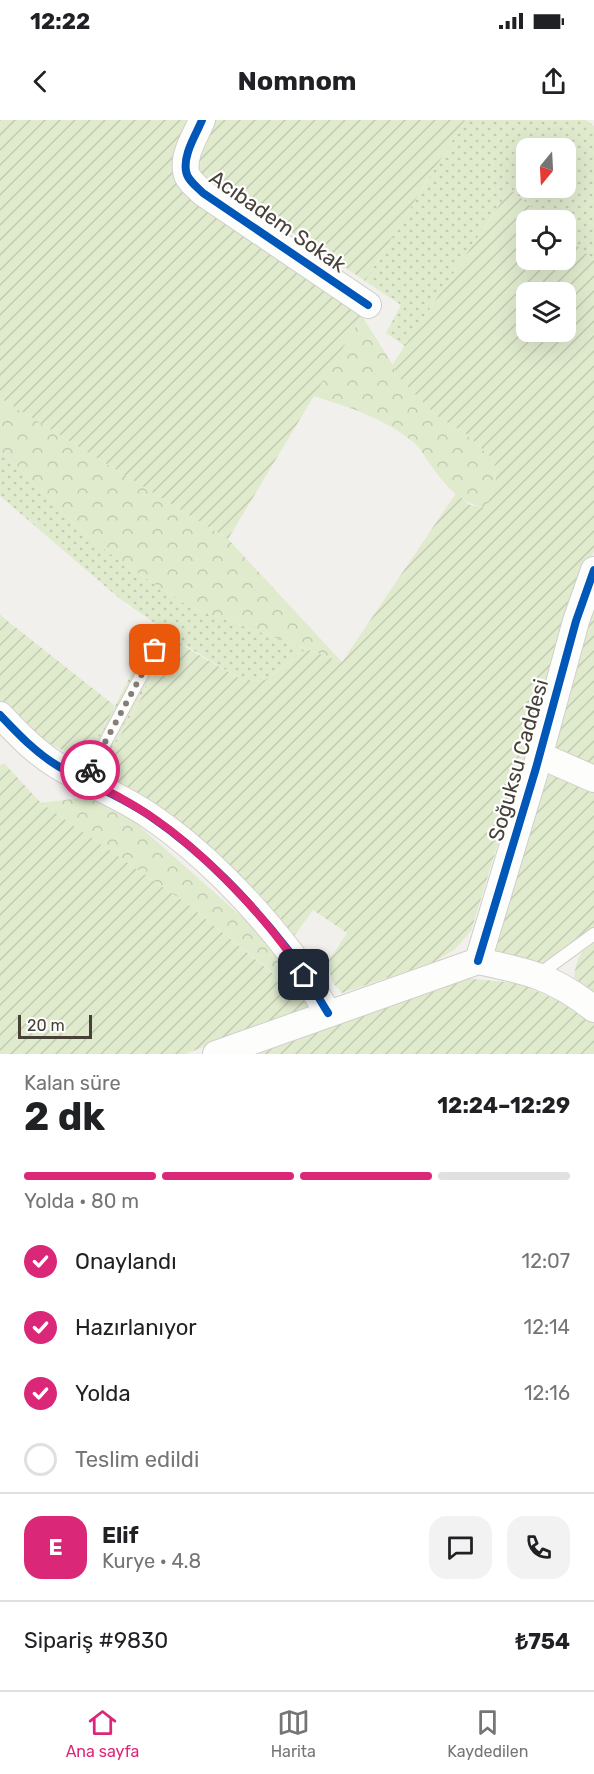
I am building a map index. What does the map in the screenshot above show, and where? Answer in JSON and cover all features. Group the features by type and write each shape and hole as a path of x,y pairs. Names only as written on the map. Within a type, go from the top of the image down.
{"street":[{"name":"Acıbadem Sokak","path":"202,120 187,156 186,172 192,182 203,193 368,305"},
{"name":"Soğuksu Caddesi","path":"478,961 576,621 594,570"},
{"path":"0,715 57,766 116,795 150,816 189,845 221,875 292,956 328,1013"},
{"path":"539,755 594,779"},
{"path":"216,1054 478,961 513,967 538,975 557,983 594,1009"}],"lane":[{"path":"85,780 155,650"},
{"path":"538,975 594,934"}],"green space":[{"path":"0,120 193,120 175,171 181,191 249,235 362,316 228,539 0,398"},
{"path":"213,120 465,120 365,281 311,244 208,183 198,168 198,154"},
{"path":"465,120 586,120 594,126 594,260 576,245 576,210 535,210 521,198 576,198 576,138 516,138 516,194 510,189 405,346 386,333 401,305 365,281"},
{"path":"510,189 516,194 516,198 521,198 535,210 516,210 516,270 576,270 576,245 594,260 594,551 576,589 471,931 454,950 432,963 342,993 333,983 327,963 347,933 313,910 292,939 277,914 260,905 264,898 101,771 174,638 244,681 265,680 306,649 342,662 456,493 470,505 486,508 496,479 494,460 466,434 437,416 402,381 392,365"},
{"path":"362,316 403,381 437,416 466,434 494,460 496,479 486,508 459,496 439,476 417,446 390,426 366,414 313,396"},
{"path":"0,398 228,539 342,662 188,606 118,560 70,520 0,450"},
{"path":"0,450 70,520 118,560 188,606 306,649 265,680 244,681 173,638 101,771 84,761 115,706 156,624 119,598 0,496"},
{"path":"594,594 594,771 550,751"},
{"path":"0,615 115,706 84,761 25,731 0,705"},
{"path":"4,763 41,803 186,903 286,984 298,986 309,1007 185,1054 0,1054 0,766"},
{"path":"551,766 594,785 594,928 538,967 491,954"},
{"path":"87,797 136,823 249,923 293,972 298,986 287,984 186,903 41,803"},
{"path":"594,942 594,996 574,977 579,957"},
{"path":"461,978 518,983 566,1004 594,1023 594,1054 246,1054"}],"cycle path":[{"path":"202,120 186,158 187,174 193,183 203,193 368,305"},
{"path":"478,961 536,768 576,621 594,570"},
{"path":"0,715 50,761 139,809 170,830 208,862 277,936 297,962 328,1013"}],"way so far":[{"path":"90,770 155,650"}],"route":[{"path":"90,770 85,780 116,795 150,816 189,845 221,875 280,941 304,975"}]}
